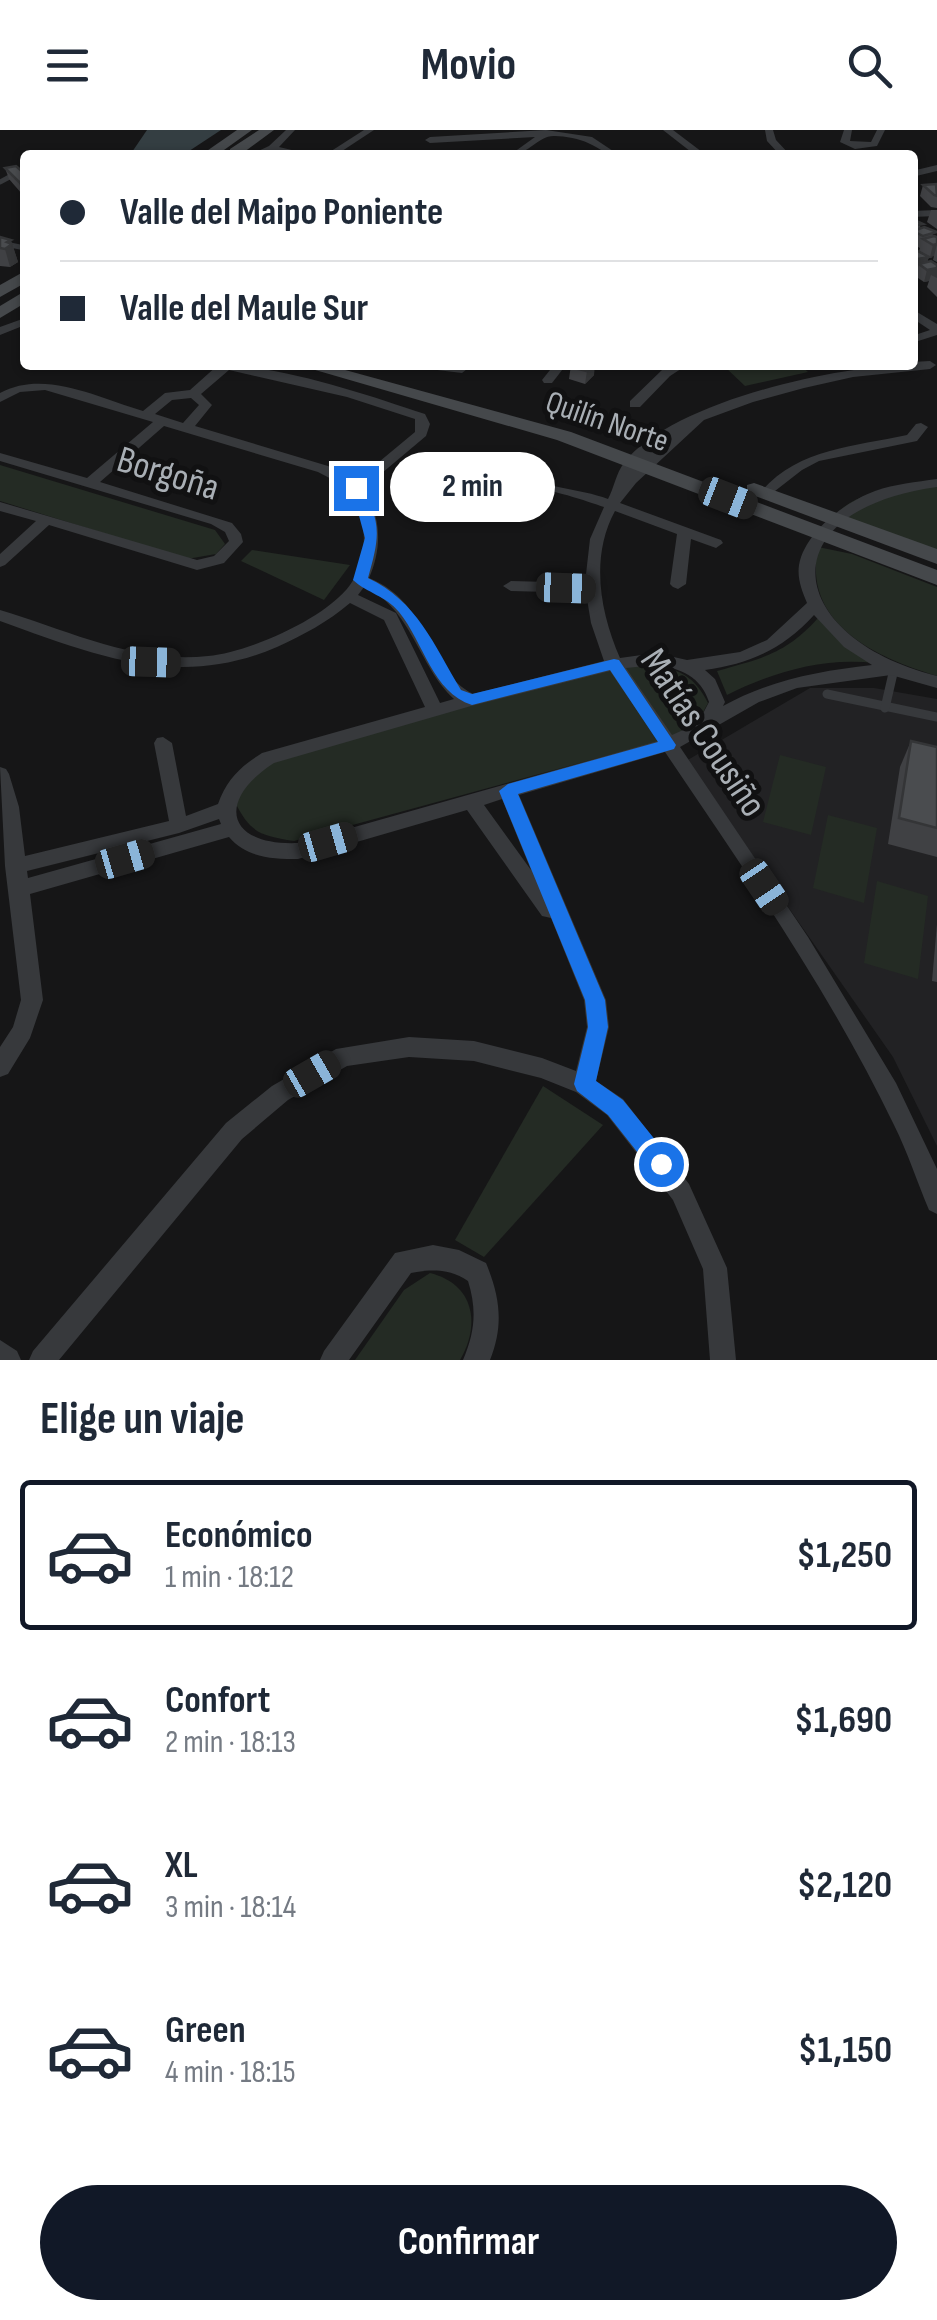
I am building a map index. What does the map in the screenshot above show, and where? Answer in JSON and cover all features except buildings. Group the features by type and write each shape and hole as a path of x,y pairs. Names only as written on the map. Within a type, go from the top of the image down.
{"street":[{"path":"230,148 249,143 268,130"},
{"path":"272,148 291,130"},
{"path":"338,150 370,130"},
{"path":"667,130 694,150"},
{"path":"856,150 874,144 881,130"},
{"path":"430,140 547,133 585,138 605,150"},
{"path":"522,150 547,133"},
{"path":"249,143 282,150"},
{"path":"920,214 928,231"},
{"path":"146,416 170,396 194,394 220,370"},
{"path":"247,370 351,394 420,417 420,432 356,488"},
{"name":"Quilín Norte","path":"325,370 646,457 766,494 937,557"},
{"name":"Quilín Norte","path":"382,370 545,414 821,534 937,578"},
{"path":"548,380 556,370"},
{"path":"635,404 672,370"},
{"name":"Matías Cousiño","path":"875,370 762,394 694,422 646,457 604,516 594,550 593,588 599,631 614,664 784,915 879,1072 916,1144 937,1202"},
{"path":"0,398 17,388 46,386 323,469 356,488 367,508 372,538 354,588 288,637 236,657 184,664 121,658 0,615"},
{"path":"188,428 206,405 194,394"},
{"path":"89,484 162,420"},
{"path":"766,494 782,476 813,459 863,444 912,438 921,427"},
{"name":"Borgoña","path":"0,457 216,521 236,534 236,542 220,560 196,564 0,506"},
{"path":"523,483 614,501 716,543"},
{"path":"937,484 871,496 821,534 810,545 805,558 807,589 834,630 894,669 937,682"},
{"path":"0,562 46,520"},
{"path":"678,584 685,532"},
{"path":"511,586 593,588"},
{"path":"354,588 389,594 405,610 456,694 472,700"},
{"path":"354,588 390,617 435,710"},
{"path":"687,666 740,658 785,640 814,605"},
{"path":"704,727 714,713 716,695 706,678 687,666 656,659 614,664 435,710 262,761 232,787 225,809 231,829 250,845 289,852 668,745 704,727 759,692 815,676 894,669"},
{"path":"164,743 179,826"},
{"path":"0,774 10,807 32,1000 22,1032 0,1068"},
{"path":"508,791 599,1014 584,1084"},
{"path":"471,801 564,930"},
{"path":"15,866 179,826 225,809"},
{"path":"20,889 231,829"},
{"path":"42,1360 234,1131 280,1093 344,1056 410,1047 474,1050 542,1068 584,1084 615,1108 681,1192 716,1268 723,1360"},
{"path":"333,1360 404,1262 425,1257 451,1258 476,1272 488,1312 484,1346 476,1360"},
{"path":"0,1353 8,1360"}],"lane":[{"path":"0,182 15,174"},
{"path":"885,708 894,669"},
{"path":"826,694 937,717"}],"shaded area":[{"path":"147,130 221,130 191,150 133,150"},
{"path":"728,370 808,372 745,386"},
{"path":"0,465 215,530 225,544 216,554 187,559 0,501"},
{"path":"937,483 937,555 834,516 868,495"},
{"path":"818,547 852,554 937,587 937,676 868,647 832,617 821,597 816,574"},
{"path":"252,550 350,565 324,600 241,561"},
{"path":"818,618 875,663 817,664 762,679 727,695 717,671 784,647"},
{"path":"660,666 689,678 708,703 698,722 664,740 294,841 257,831 234,800 237,790 271,761 449,708 618,667"},
{"path":"810,688 874,688 937,699 937,1146 893,1057 686,761"},
{"path":"780,755 826,767 811,835 763,822"},
{"path":"828,815 877,828 864,903 813,888"},
{"path":"877,881 928,896 918,979 864,963"},
{"path":"543,1086 603,1125 484,1257 455,1240"},
{"path":"430,1273 456,1286 469,1307 470,1333 460,1360 355,1360 404,1290"}],"route":[{"path":"356,488 367,508 372,538 360,580 389,594 405,610 456,694 472,700 614,664 668,745 508,791 599,1014 584,1084 615,1108 661,1164"}]}
